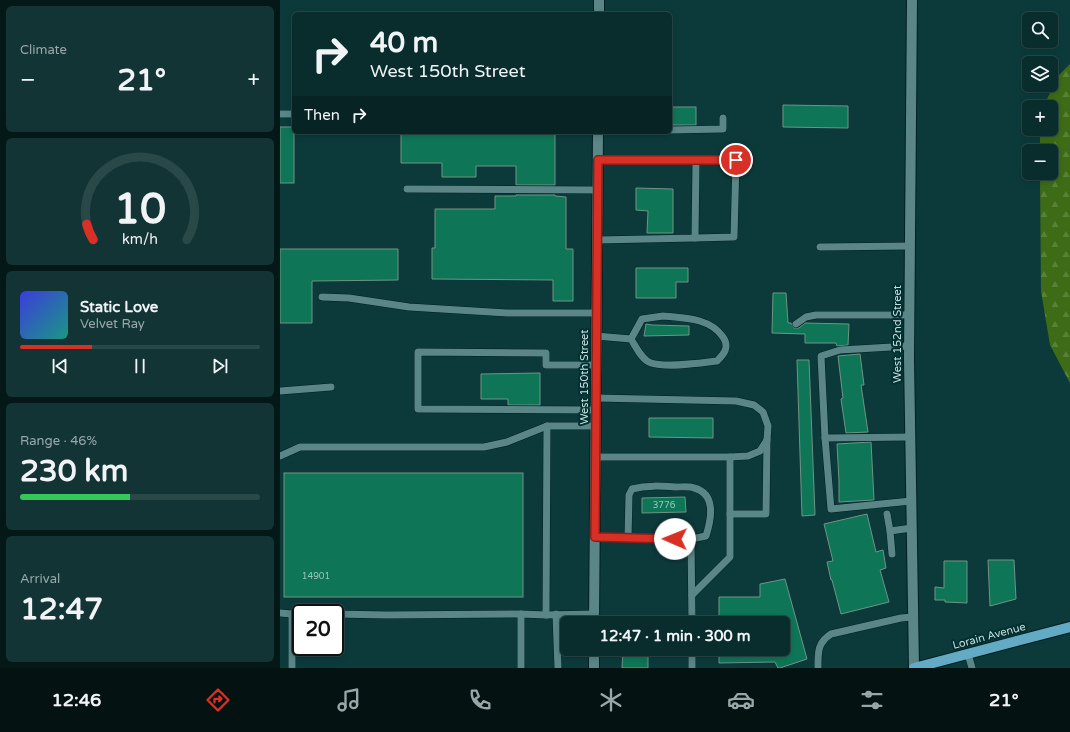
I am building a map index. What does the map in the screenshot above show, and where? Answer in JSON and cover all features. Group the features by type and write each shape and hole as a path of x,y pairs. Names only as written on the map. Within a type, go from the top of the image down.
{"main road":[{"name":"Lorain Avenue","path":"914,668 1070,627"}],"street":[{"path":"599,0 599,12"},
{"name":"West 152nd Street","path":"912,0 909,346 914,668"},
{"name":"West 150th Street","path":"594,616 598,134"},
{"path":"594,656 594,668"}],"lane":[{"path":"280,114 292,114"},
{"path":"672,130 723,129 723,118"},
{"path":"597,240 734,237 736,160 598,160"},
{"path":"695,238 696,161"},
{"path":"407,189 597,190"},
{"path":"820,247 910,246"},
{"path":"322,297 349,298 409,307 507,313 596,313"},
{"path":"796,324 806,316 816,315 909,314"},
{"path":"663,316 706,322 719,331 726,342 725,354 717,362 669,365 650,363 639,353 631,340 642,318 663,316"},
{"path":"596,336 631,340"},
{"path":"909,346 840,350 821,356 825,438 831,509 911,501"},
{"path":"596,365 546,365 546,353 418,352 418,409 596,410"},
{"path":"280,391 332,387"},
{"path":"596,398 736,401 754,405 763,412 768,426 766,514 730,514"},
{"path":"280,456 300,447 484,447 507,442 547,426 596,426"},
{"path":"546,615 547,426"},
{"path":"825,438 910,436"},
{"path":"595,457 748,456 760,451 767,440"},
{"path":"692,594 730,556 730,457"},
{"path":"595,537 691,540 706,536 711,514 710,501 702,491 694,487 656,486 632,489 629,495 628,538"},
{"path":"887,514 892,554"},
{"path":"890,531 912,528"},
{"path":"691,540 692,616"},
{"path":"280,613 292,614"},
{"path":"344,614 556,614 575,616"},
{"path":"521,614 521,668"},
{"path":"556,614 558,668"},
{"path":"818,668 820,645 825,638 831,634 901,618 913,617"},
{"path":"968,654 972,668"},
{"path":"292,656 292,668"},
{"path":"692,656 692,668"}],"green space":[{"path":"1070,64 1070,383 1050,345 1041,291 1040,180 1058,180 1058,144 1040,144 1040,136 1058,136 1058,100 1046,100 1050,92 1058,92 1059,75"}],"building":[{"path":"783,105 848,106 848,128 783,127"},
{"path":"672,107 696,107 696,125 672,125"},
{"path":"280,127 292,127 292,134 294,134 294,183 280,183"},
{"path":"401,134 555,134 555,185 516,185 516,166 476,166 476,177 442,177 442,163 401,163"},
{"path":"636,188 673,189 673,233 647,233 648,211 636,210"},
{"path":"555,195 566,197 566,249 573,249 573,301 553,301 553,280 432,279 432,248 435,248 435,209 495,209 495,196"},
{"path":"280,249 398,249 398,280 312,281 312,323 280,323"},
{"path":"636,268 688,268 688,282 676,282 676,298 636,298"},
{"path":"773,293 786,293 788,323 791,323 794,328 799,328 805,323 849,324 848,345 837,346 836,343 805,343 805,334 772,333"},
{"path":"646,324 689,326 689,335 644,336"},
{"path":"860,354 864,385 861,385 868,432 846,433 841,399 843,398 838,356"},
{"path":"797,360 809,360 815,515 802,516"},
{"path":"540,373 540,405 508,405 508,399 481,399 481,374"},
{"path":"649,418 713,418 713,438 649,437"},
{"path":"871,442 874,500 839,502 837,444"},
{"path":"284,473 523,473 523,597 284,597"},
{"path":"685,497 686,512 642,513 642,498"},
{"path":"867,514 876,552 883,550 886,568 880,570 889,602 841,614 827,562 833,561 824,524"},
{"path":"988,560 1014,560 1016,599 990,606"},
{"path":"944,561 967,561 967,603 935,600 935,587 944,588"},
{"path":"785,579 807,659 780,668 778,668 775,662 719,663 719,656 790,656 790,616 719,616 719,597 760,597 760,584"},
{"path":"623,656 648,656 648,668 622,668"}],"route":[{"path":"675,539 595,537 598,160 736,160"}]}
